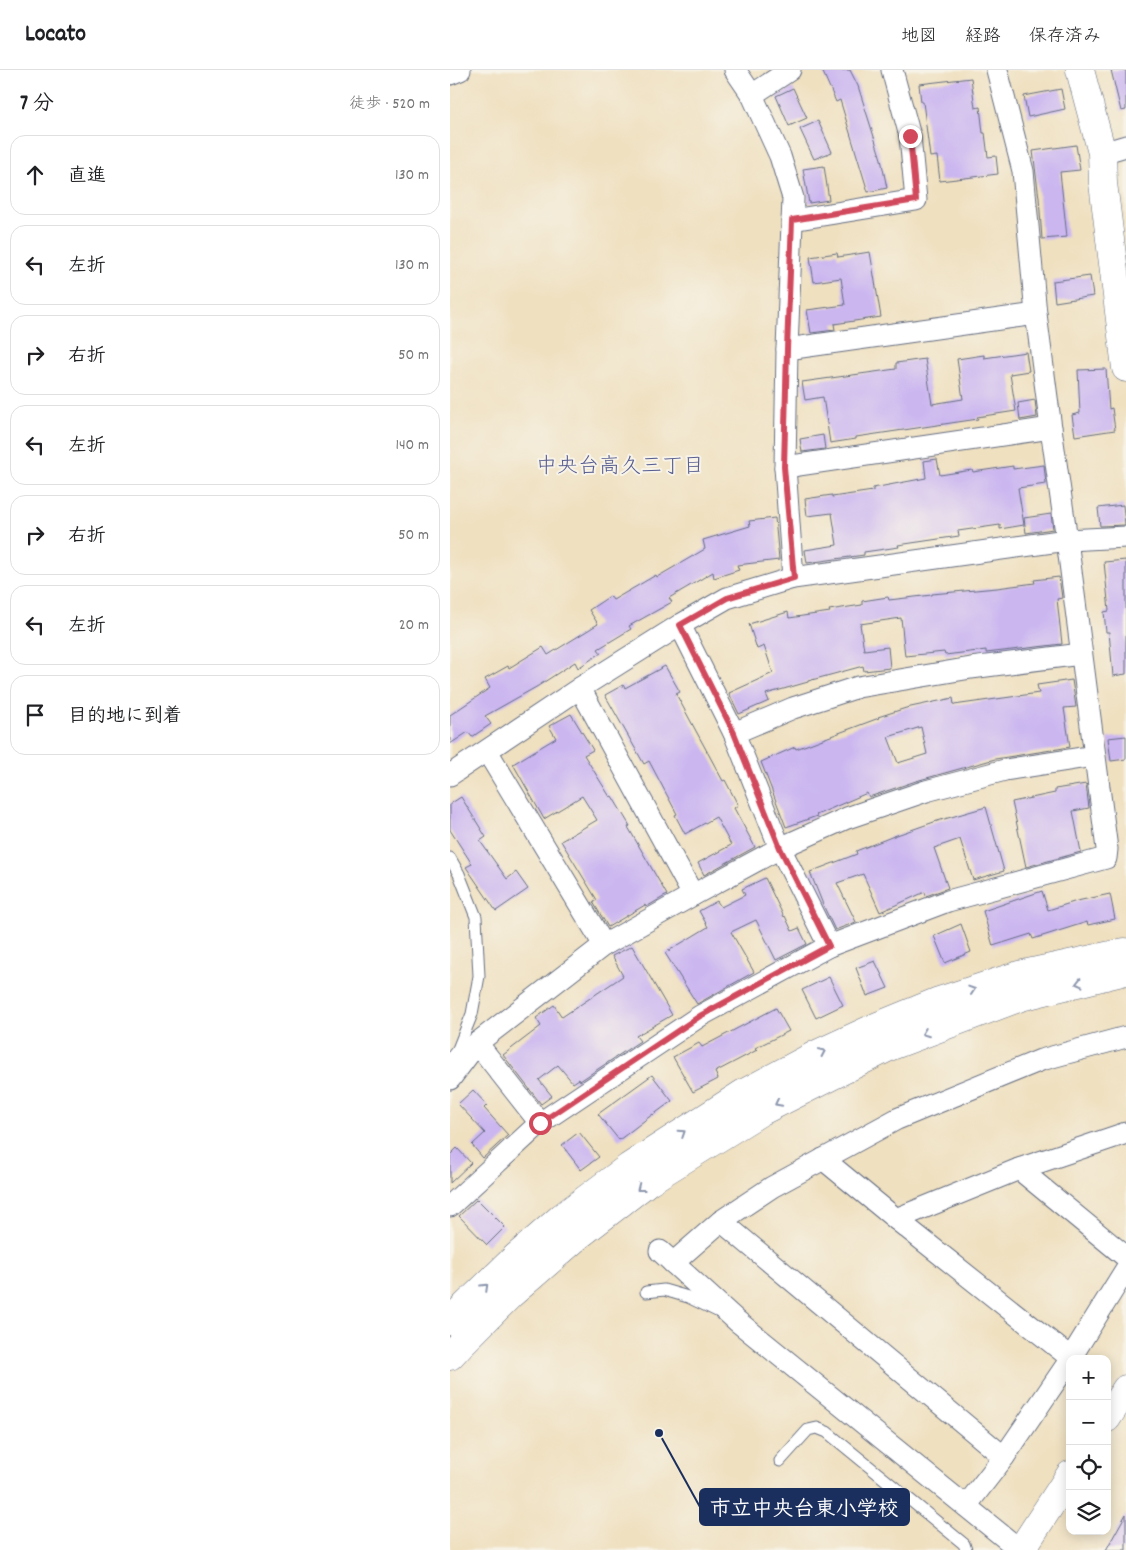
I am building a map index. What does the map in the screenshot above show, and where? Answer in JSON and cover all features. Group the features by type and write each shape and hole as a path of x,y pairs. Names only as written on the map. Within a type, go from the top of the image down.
{"street":[{"path":"450,74 460,70"},
{"path":"735,70 752,94 780,156 793,198 784,467 794,578"},
{"path":"752,94 790,70"},
{"path":"792,220 916,200 910,136 892,70"},
{"path":"450,1206 540,1123 700,1016 829,946 948,901 1106,858 1107,849 1068,540 1036,314 1023,171 997,70"},
{"path":"1080,70 1114,150 1103,183 1126,368"},
{"path":"787,349 1036,314"},
{"path":"784,467 1051,428"},
{"path":"450,775 580,688 680,625 727,598 794,578 1068,540 1126,536"},
{"path":"680,625 734,733 780,848 829,946"},
{"path":"734,733 793,708 858,686 970,668 1081,654"},
{"path":"580,688 693,895"},
{"path":"487,751 604,946"},
{"path":"450,1080 477,1043 604,946 780,848 847,818 926,791 1005,770 1094,756"},
{"path":"450,1320 516,1257 562,1217 629,1167 744,1093 824,1051 939,1001 1019,975 1126,952"},
{"path":"450,1356 510,1295 578,1236 649,1181 760,1112 889,1047 1020,997 1126,971"},
{"path":"1066,1481 1021,1550 737,1320 667,1257 772,1187 897,1119 1041,1060 1126,1037"},
{"path":"477,1043 540,1123"},
{"path":"896,1219 1019,1169 1126,1133"},
{"path":"823,1159 1066,1356"},
{"path":"1019,1169 1126,1257"},
{"path":"721,1221 1004,1457"},
{"path":"1072,1355 1126,1269"},
{"path":"966,1506 1004,1457 1066,1365"},
{"path":"1111,1412 1126,1389"}],"lane":[{"path":"450,858 459,874 476,917 479,976 472,1014 458,1049 450,1059"},
{"path":"646,1292 664,1290 688,1298 737,1320"},
{"path":"780,1461 808,1430 817,1428 827,1432 964,1544 966,1550"}],"building":[{"path":"822,70 850,70 858,86 881,159 887,188 868,192 840,100 836,102"},
{"path":"1111,70 1126,70 1126,110 1121,111"},
{"path":"971,78 975,108 980,107 988,157 996,156 998,174 940,181 937,156 930,157 919,84"},
{"path":"793,88 807,118 789,126 776,96"},
{"path":"1061,89 1065,109 1028,117 1024,96"},
{"path":"818,121 832,152 814,159 800,129"},
{"path":"1076,145 1080,170 1060,172 1067,237 1042,239 1033,151"},
{"path":"824,166 829,200 809,203 803,169"},
{"path":"870,252 881,317 834,324 835,330 811,333 807,310 845,305 841,278 814,282 810,257 837,253 838,257"},
{"path":"1090,276 1093,296 1055,302 1053,281"},
{"path":"1026,352 1029,371 1010,374 1016,411 977,417 978,419 856,437 856,439 830,443 823,397 805,400 802,382 896,369 896,363 925,359 932,404 963,399 957,359 984,355 984,358"},
{"path":"1106,369 1109,409 1112,408 1115,430 1075,436 1072,415 1080,413 1078,370"},
{"path":"1035,400 1037,417 1020,420 1018,403"},
{"path":"823,435 825,449 802,452 800,439"},
{"path":"937,459 940,475 1013,466 1013,469 1044,465 1046,484 1018,488 1024,525 1000,529 1000,525 958,531 959,536 898,545 899,547 864,552 864,555 807,563 805,550 837,545 832,513 807,516 805,499 873,491 873,488 926,478 924,461"},
{"path":"1123,505 1125,525 1100,526 1098,508"},
{"path":"1051,514 1053,529 1026,533 1024,518"},
{"path":"775,518 779,560 737,565 739,570 714,578 713,572 669,598 672,602 629,626 631,629 598,649 601,653 578,668 575,662 538,686 485,716 491,724 472,737 468,732 450,744 450,715 490,688 485,679 508,666 509,668 543,647 548,655 598,624 589,610 610,596 613,600 705,549 703,540 750,526 749,521"},
{"path":"1126,560 1126,674 1113,676 1109,632 1106,632 1104,612 1109,611 1104,562"},
{"path":"1059,577 1062,598 1057,599 1062,644 986,653 986,650 945,655 944,652 905,656 901,618 860,624 864,650 888,647 890,668 864,671 863,666 808,681 766,694 769,701 739,714 729,693 773,673 764,646 757,649 749,624 788,612 789,618 830,612 829,610 862,605 862,601 888,597 889,600 997,588 1035,583 1034,580"},
{"path":"665,666 680,692 676,694 738,805 734,808 755,847 704,875 698,863 731,845 716,817 685,834 675,815 677,814 649,761 644,764 605,695 623,685 625,688"},
{"path":"1072,680 1076,707 1064,708 1070,747 995,759 916,781 869,797 867,793 817,816 786,827 761,762 795,747 796,749 906,708 953,698 954,705 1039,693 1037,685","holes":["921,727 927,754 898,763 888,737"]},
{"path":"571,714 593,750 584,755 630,826 628,827 667,895 646,907 645,905 608,927 593,902 597,900 561,841 597,820 582,796 544,819 513,764 556,738 549,726"},
{"path":"1126,736 1126,759 1111,761 1108,738"},
{"path":"1086,784 1089,808 1073,811 1081,852 1026,867 1012,802 1055,793 1055,789"},
{"path":"461,797 486,837 480,841 507,879 516,872 528,889 496,911 466,867 472,864 450,830 450,804"},
{"path":"986,807 1004,871 973,880 960,839 934,848 948,888 926,896 925,892 880,912 863,874 837,883 856,922 835,930 810,872 857,854 856,851 894,836"},
{"path":"765,878 792,931 799,928 807,944 776,960 756,920 731,932 754,972 697,1004 665,953 708,927 699,911 717,901 721,907 745,895 742,889"},
{"path":"1042,891 1048,910 1110,894 1115,919 1088,925 1087,922 1033,939 1031,934 993,946 983,911"},
{"path":"961,924 971,952 945,963 934,936"},
{"path":"632,946 672,1015 636,1036 640,1041 580,1081 579,1079 573,1083 558,1065 539,1080 552,1096 541,1104 503,1055 541,1026 536,1018 554,1005 562,1017 623,976 612,956"},
{"path":"875,961 888,988 867,996 856,968"},
{"path":"829,977 843,1005 816,1018 802,990"},
{"path":"776,1008 789,1031 755,1048 757,1050 715,1072 718,1079 693,1092 673,1057 699,1043 702,1047"},
{"path":"652,1075 672,1101 619,1140 598,1114"},
{"path":"473,1090 487,1105 484,1108 508,1135 483,1158 472,1145 485,1133 458,1104"},
{"path":"579,1132 599,1157 581,1170 562,1145"},
{"path":"457,1148 471,1163 450,1183 450,1155"},
{"path":"477,1199 505,1227 487,1245 459,1216"},
{"path":"1126,1514 1126,1550 1106,1550"}],"place":[{"name":"市立中央台東小学校","path":"659,1433"}],"district":[{"name":"中央台高久三丁目","path":"620,468"}],"route":[{"path":"540,1123 700,1016 829,946 780,848 734,733 680,625 727,598 794,578 784,467 792,220 916,200 910,136"}]}
